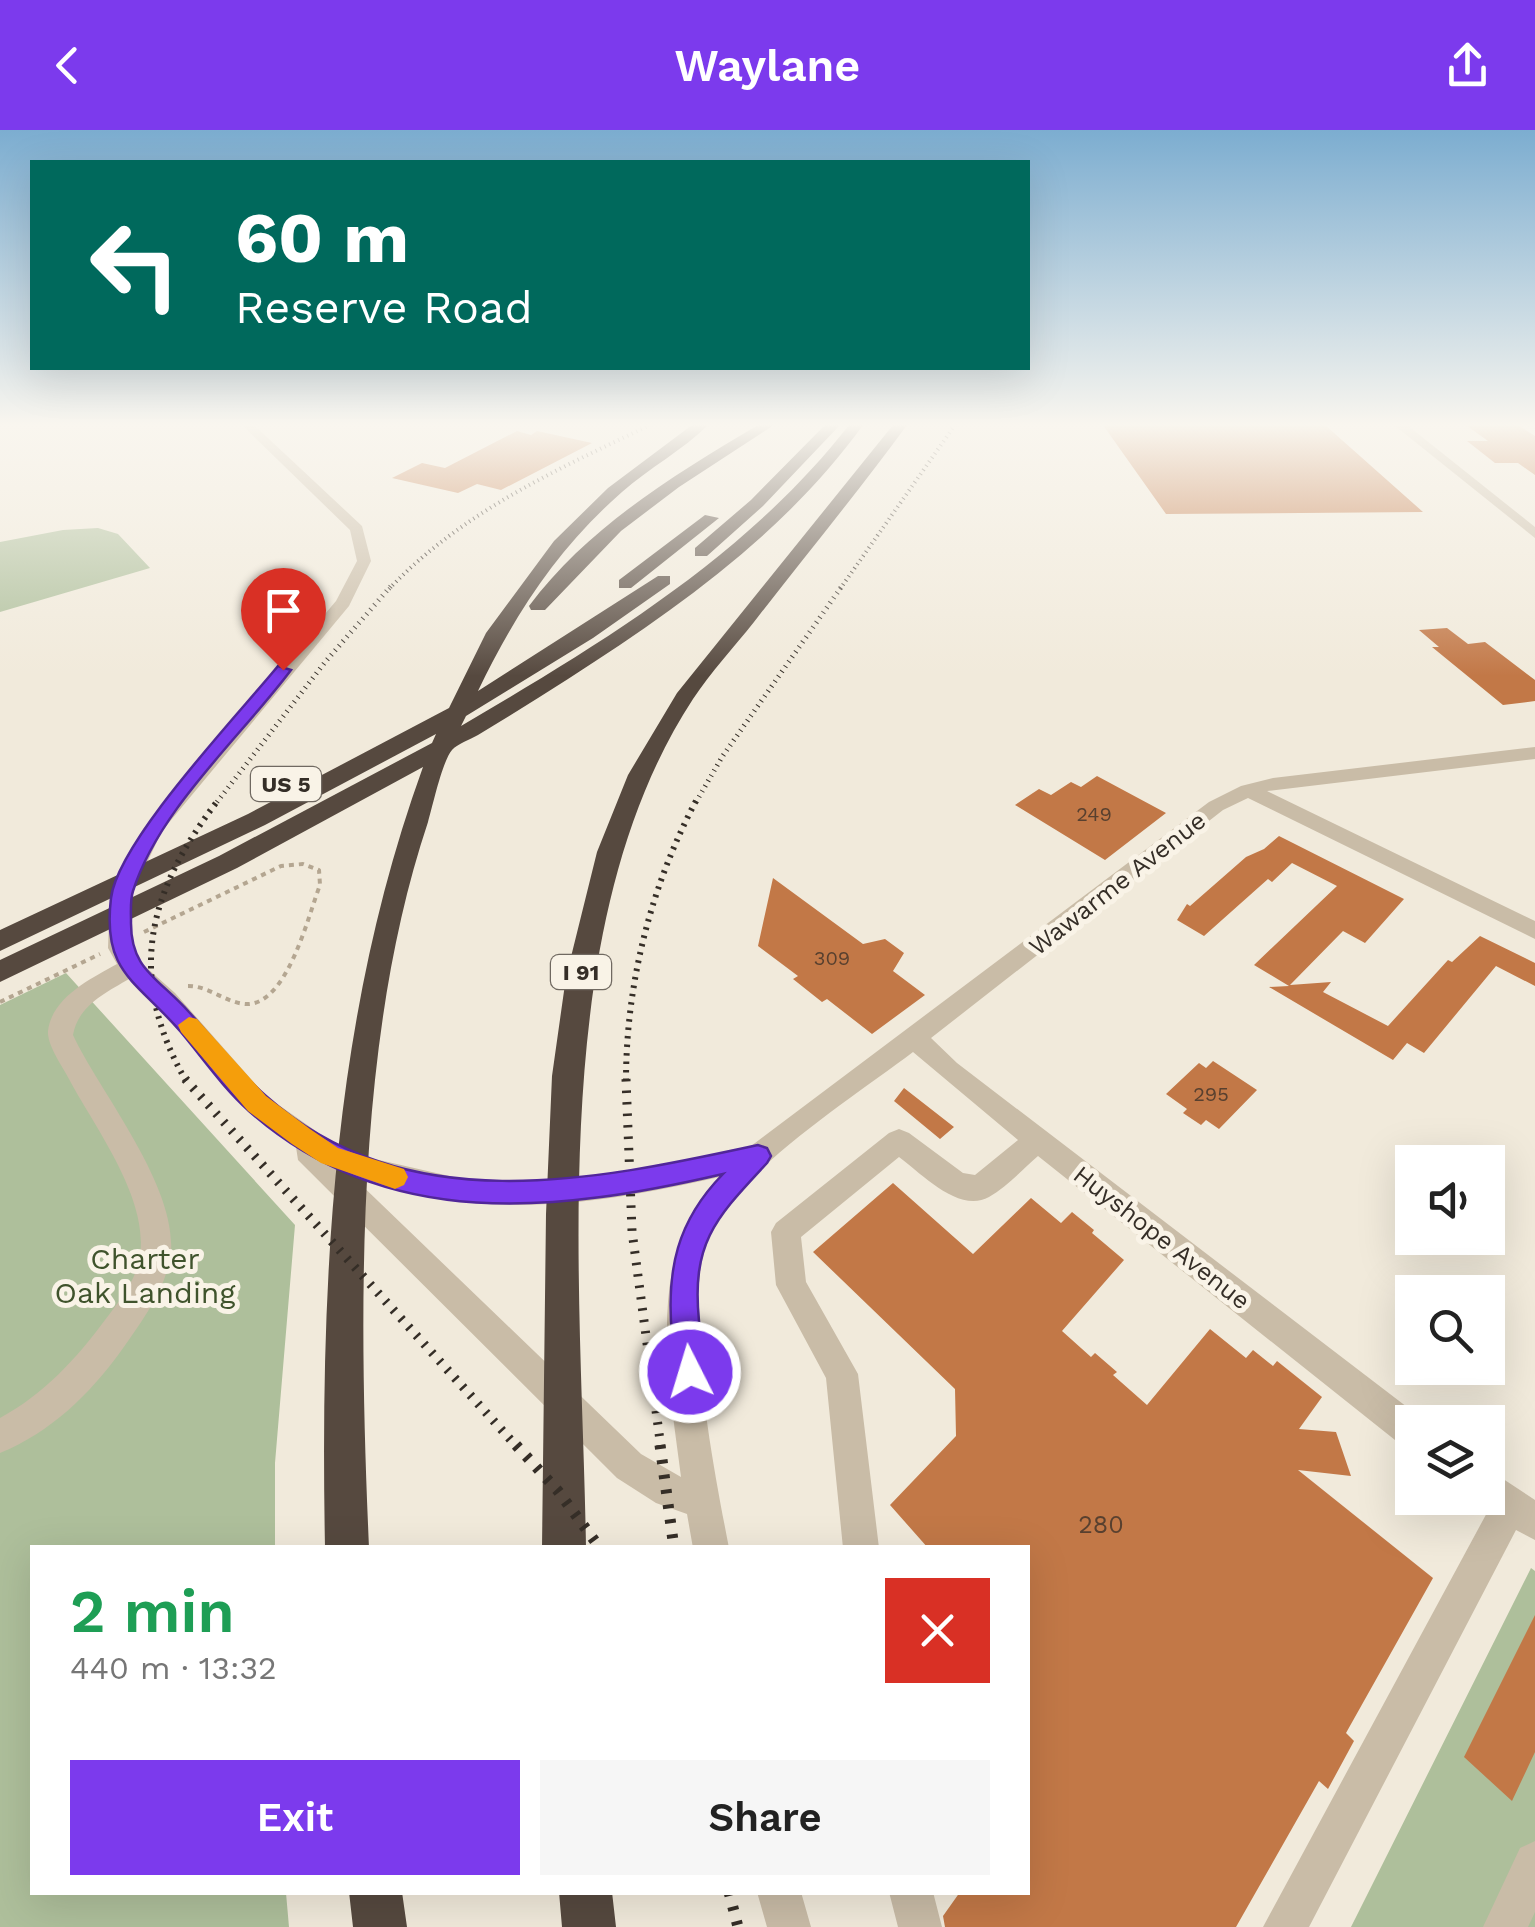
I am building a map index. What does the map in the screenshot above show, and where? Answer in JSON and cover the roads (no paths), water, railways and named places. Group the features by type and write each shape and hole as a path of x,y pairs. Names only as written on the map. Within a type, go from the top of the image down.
{"highway":[{"path":"347,1545 343,1384 346,1244 356,1119 373,1003 400,884 421,806 468,687 491,670 503,640 548,561 596,509"},
{"path":"526,622 576,562 636,509"},
{"path":"607,596 721,509"},
{"path":"0,941 323,785 448,718 562,637 696,556 747,509"},
{"name":"US 5","path":"0,972 293,828 428,755 556,678 716,566 781,509"},
{"path":"716,566 759,541 791,509"},
{"name":"I 91","path":"564,1545 564,1166 568,1076 580,977 602,880 636,784 684,697 833,509"},
{"name":"US 5","path":"0,926 295,779 562,637"},
{"path":"376,1895 380,1927"},
{"path":"585,1895 589,1927"}],"street":[{"path":"336,509 357,529 364,561 343,603 270,684 153,829 121,894 120,948 131,967 166,1000 257,1104 629,1466 668,1491 702,1501"},
{"path":"1504,509 1535,534"},
{"name":"Wawarme Avenue","path":"710,1545 702,1501 684,1308 687,1256 708,1208 758,1156 1207,812 1248,790 1535,753"},
{"path":"1248,790 1535,931"},
{"path":"0,1436 63,1396 135,1305 150,1273 156,1238 140,1186 60,1035 61,1022 71,1009 131,967"},
{"name":"Huyshope Avenue","path":"915,1038 948,1070 1395,1419"},
{"path":"257,1104 330,1156 424,1185 475,1193 550,1194 628,1185 758,1156"},
{"path":"861,1545 842,1374 791,1285 786,1232 899,1141 956,1184 980,1188 1038,1140"},
{"path":"1285,1927 1511,1505"},
{"path":"1505,1927 1535,1864"},
{"path":"780,1895 788,1927"},
{"path":"912,1895 920,1927"}],"railway":[{"path":"389,589 447,537 489,509"},
{"path":"840,589 896,509"},
{"path":"217,802 326,661 391,586"},
{"path":"696,802 722,757 842,586"},
{"path":"185,1079 167,1043 156,1006 151,970 153,936 161,901 175,868 219,799"},
{"path":"626,1080 631,1008 644,936 666,866 697,799"},
{"path":"185,1079 518,1448"},
{"path":"626,1080 632,1231 661,1448"},
{"path":"516,1445 558,1491 598,1545"},
{"path":"660,1445 674,1545"},
{"path":"730,1895 738,1927"}],"park label":[{"name":"Charter Oak Landing","path":"145,1276"}]}
